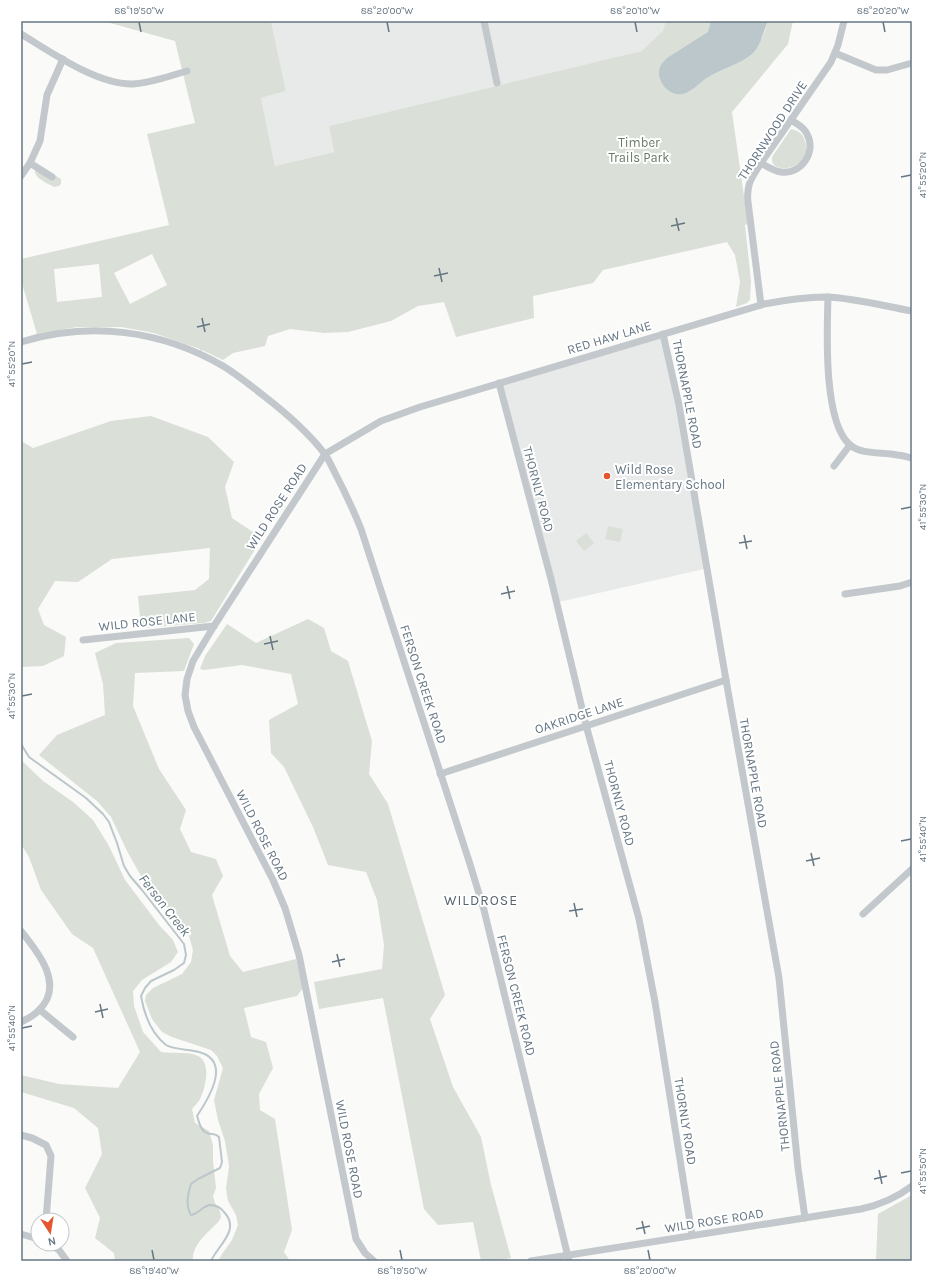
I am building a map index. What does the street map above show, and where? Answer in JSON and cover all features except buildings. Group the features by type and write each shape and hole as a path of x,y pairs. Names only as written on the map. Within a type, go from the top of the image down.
{"street":[{"path":"484,21 497,84"},
{"name":"THORNWOOD DRIVE","path":"761,305 747,191 750,180 831,62 844,21"},
{"path":"21,34 63,59 105,80 122,83 144,82 187,71"},
{"path":"835,53 876,70 887,70 912,63"},
{"path":"21,176 30,163 40,141 47,95 63,59"},
{"path":"761,163 775,170 786,172 797,169 806,161 810,151 809,139 804,129 791,120"},
{"path":"30,163 52,177"},
{"path":"828,297 828,378 836,420 840,431 850,445 866,452 897,454 912,458"},
{"name":"RED HAW LANE","path":"325,454 381,421 420,406 761,305 790,299 828,297 912,311"},
{"name":"FERSON CREEK ROAD","path":"21,342 53,334 103,330 140,334 174,344 223,366 241,378 304,430 325,454 344,490 361,529 469,860 484,910 568,1258"},
{"name":"THORNAPPLE ROAD","path":"664,334 679,404 779,978 798,1168 805,1218"},
{"name":"THORNLY ROAD","path":"499,383 551,579 586,725 642,934 656,1002 692,1235"},
{"path":"834,466 850,445"},
{"name":"WILD ROSE ROAD","path":"325,454 214,626 193,662 187,679 185,695 188,711 194,727 273,880 285,908 299,955 356,1238 365,1253 374,1261"},
{"path":"845,594 900,586 912,582"},
{"name":"WILD ROSE LANE","path":"83,640 214,626"},
{"name":"OAKRIDGE LANE","path":"440,774 726,680"},
{"path":"863,914 912,869"},
{"path":"21,931 34,947 47,969 50,989 46,1001 40,1010 21,1022"},
{"path":"40,1010 73,1037"},
{"path":"21,1134 46,1145 51,1156 47,1212"},
{"name":"WILD ROSE ROAD","path":"531,1261 568,1258 692,1235 876,1206 888,1201 912,1186"},
{"path":"60,1252 67,1261"}],"shaded area":[{"path":"271,21 719,21 718,33 329,126 334,152 275,166 261,98 286,91"},
{"path":"711,21 768,21 758,47 747,58 708,77 686,93 678,94 669,91 660,80 659,71 661,65 667,58 708,32"},
{"name":"Wild Rose Elementary School","path":"665,336 704,569 559,602 502,384"}],"green space":[{"name":"Timber Trails Park","path":"103,21 271,21 286,91 261,98 275,166 334,152 329,126 642,51 663,31 666,21 711,21 708,32 762,39 768,21 793,21 788,44 732,112 748,224 745,225 751,281 750,300 747,303 736,307 740,282 735,255 727,242 603,270 593,283 533,296 534,318 456,337 444,302 418,306 391,321 348,332 324,333 290,329 268,336 265,346 233,353 223,360 202,350 200,351 200,349 154,333 121,327 77,327 37,334 21,280 21,259 169,225 147,134 195,123 175,41","holes":["152,254 167,285 130,304 114,273","99,264 102,297 57,302 54,269"]},
{"path":"791,129 800,133 804,138 806,150 804,158 791,167 777,167 773,163 772,157"},
{"path":"41,166 61,179 61,184 59,186 54,187 37,176 35,170 37,167"},
{"path":"151,416 208,437 234,462 225,487 232,518 262,538 211,621 204,623 141,628 138,596 195,590 209,579 210,548 112,559 78,582 55,581 38,609 44,625 66,637 64,656 43,666 21,667 21,441 33,448 111,421"},
{"path":"608,526 623,529 620,542 605,539"},
{"path":"586,533 594,543 584,551 576,541"},
{"path":"308,619 324,628 331,651 348,661 372,741 369,774 388,804 445,995 430,1019 453,1087 481,1137 491,1185 511,1258 494,1261 481,1261 473,1222 438,1225 424,1209 383,998 319,1009 314,982 382,969 384,945 377,900 366,872 328,865 313,827 284,767 271,753 269,720 298,704 291,674 242,665 204,670 200,669 205,656 227,624 256,643"},
{"path":"189,638 194,644 184,671 135,673 133,706 159,769 186,810 180,829 191,852 216,859 223,876 212,895 230,956 243,972 296,959 303,988 297,996 244,1008 251,1037 266,1042 273,1068 259,1094 260,1110 275,1119 292,1230 284,1252 290,1261 218,1261 232,1240 238,1225 236,1215 228,1201 226,1189 229,1166 225,1141 218,1120 214,1100 223,1068 217,1056 211,1050 172,1037 162,1032 152,1019 145,1001 146,995 153,988 182,974 191,962 193,950 188,933 141,876 111,817 97,801 39,755 57,735 105,715 103,684 95,653 116,643"},
{"path":"21,760 43,781 73,802 93,820 109,846 125,880 159,925 173,940 178,952 171,962 142,980 133,991 134,1006 143,1032 161,1052 194,1054 202,1059 205,1064 206,1076 204,1089 199,1100 192,1109 195,1123 209,1131 213,1145 216,1188 213,1196 220,1211 221,1217 198,1244 193,1255 193,1261 115,1261 114,1253 95,1238 100,1218 85,1188 102,1154 98,1128 74,1108 21,1092 21,1075 59,1084 118,1088 140,1052 93,948 72,934 41,890 29,857 21,844"},
{"path":"912,1195 912,1261 876,1261 878,1214"}],"waterway":[{"name":"Ferson Creek","path":"21,744 29,757 86,798 103,814 109,822 124,866 130,876 184,944 186,955 184,963 174,970 151,981 141,996 144,1010 152,1029 166,1045 178,1049 199,1052 209,1057 214,1063 216,1071 215,1081 207,1100 197,1116 200,1126 205,1132 219,1137 222,1162 220,1168 191,1184 188,1200 188,1207 191,1215 207,1206 212,1205 221,1209 229,1219 229,1231 211,1261"}],"place":[{"name":"Wild Rose Elementary School","path":"607,476"}],"district":[{"name":"WILDROSE","path":"481,900"}]}
